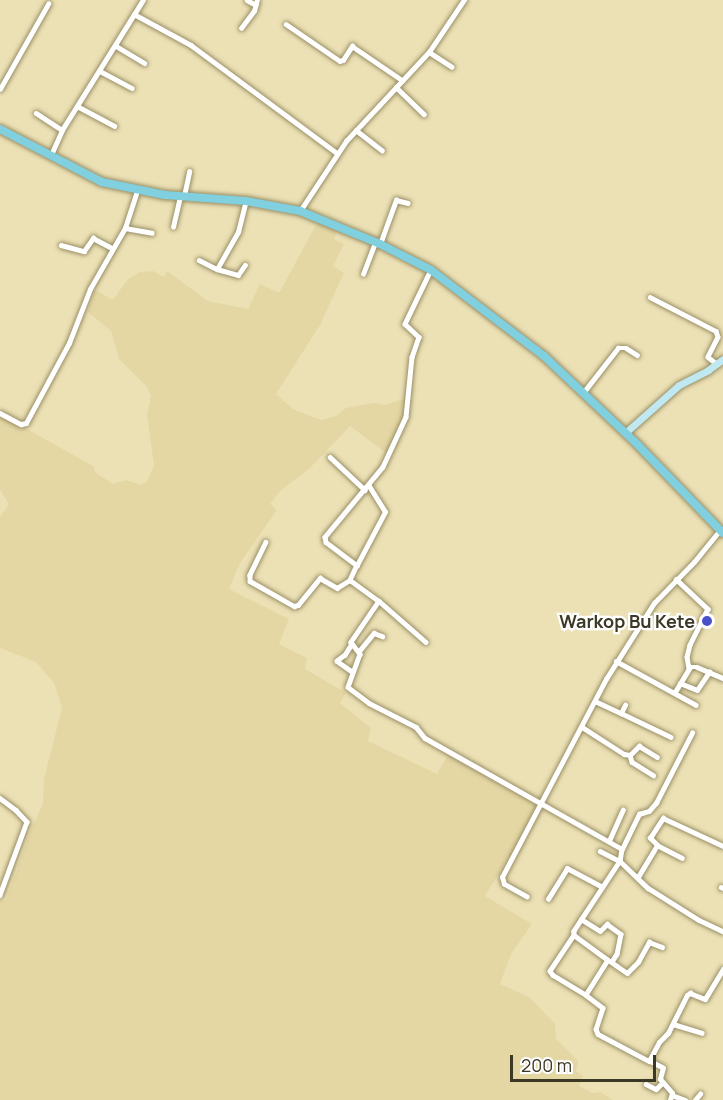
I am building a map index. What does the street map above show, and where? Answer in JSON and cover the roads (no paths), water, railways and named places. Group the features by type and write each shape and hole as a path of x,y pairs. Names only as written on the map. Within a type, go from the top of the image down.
{"main road":[{"path":"0,129 50,158 102,182 137,190 246,201 300,210 378,243 431,270 544,356 625,433 721,533"}],"street":[{"path":"50,158 63,130 143,0"},
{"path":"240,28 257,3 247,0"},
{"path":"300,210 337,153 429,52 464,0"},
{"path":"0,89 48,4"},
{"path":"134,14 191,45 337,153"},
{"path":"286,24 340,61 352,46 402,80"},
{"path":"116,46 144,63"},
{"path":"429,52 452,67"},
{"path":"100,71 132,88"},
{"path":"396,87 424,114"},
{"path":"79,107 114,126"},
{"path":"36,114 63,130"},
{"path":"356,130 382,150"},
{"path":"173,227 189,172"},
{"path":"0,413 21,424 26,423 69,343 88,293 125,228 137,190"},
{"path":"363,274 396,200 408,203"},
{"path":"217,269 238,232 246,201"},
{"path":"125,228 152,233"},
{"path":"61,245 84,251 93,238 112,248"},
{"path":"200,260 217,269 238,275 245,265"},
{"path":"357,565 325,538 337,519 367,488 383,467 406,417 412,357 419,337 405,324 431,270"},
{"path":"650,297 716,331 718,337 708,357 720,361"},
{"path":"583,393 618,348 626,348 637,355"},
{"path":"625,433 679,385 720,361"},
{"path":"266,542 250,575 250,581 294,606 298,605 320,578 337,588 350,580 385,512 367,488 330,457"},
{"path":"527,897 504,884 501,878 616,661 654,603 721,533"},
{"path":"675,692 689,668 687,657 690,645 708,609 676,579"},
{"path":"350,580 379,601 426,642"},
{"path":"353,672 337,661 352,644 379,601"},
{"path":"382,636 374,633 360,650 348,687 356,694 416,726 425,738 622,849"},
{"path":"352,644 360,650"},
{"path":"616,661 696,705"},
{"path":"689,668 697,667 723,678"},
{"path":"680,682 697,690 709,672"},
{"path":"595,701 671,737"},
{"path":"621,713 625,705"},
{"path":"582,727 630,755 632,762 653,775"},
{"path":"685,1100 671,1098 662,1083 663,1068 598,1034 596,1029 603,1008 551,974 551,969 620,861 622,849 639,814 651,810 660,798 692,734"},
{"path":"630,755 639,746 657,757"},
{"path":"0,798 27,822 0,895"},
{"path":"609,841 622,810"},
{"path":"682,858 650,839 663,818 723,846"},
{"path":"638,877 657,845"},
{"path":"600,851 620,861 655,894 723,931"},
{"path":"548,899 567,868 602,886"},
{"path":"581,919 600,931 607,924 621,934 610,961 586,995"},
{"path":"574,935 627,973 638,962 649,942 662,947"},
{"path":"649,1060 673,1024 687,995 690,993 705,999 723,969"},
{"path":"673,1024 702,1033"},
{"path":"646,1084 656,1089 662,1083"},
{"path":"695,1100 700,1094"}],"place":[{"name":"Warkop Bu Kete","path":"707,621"}]}
